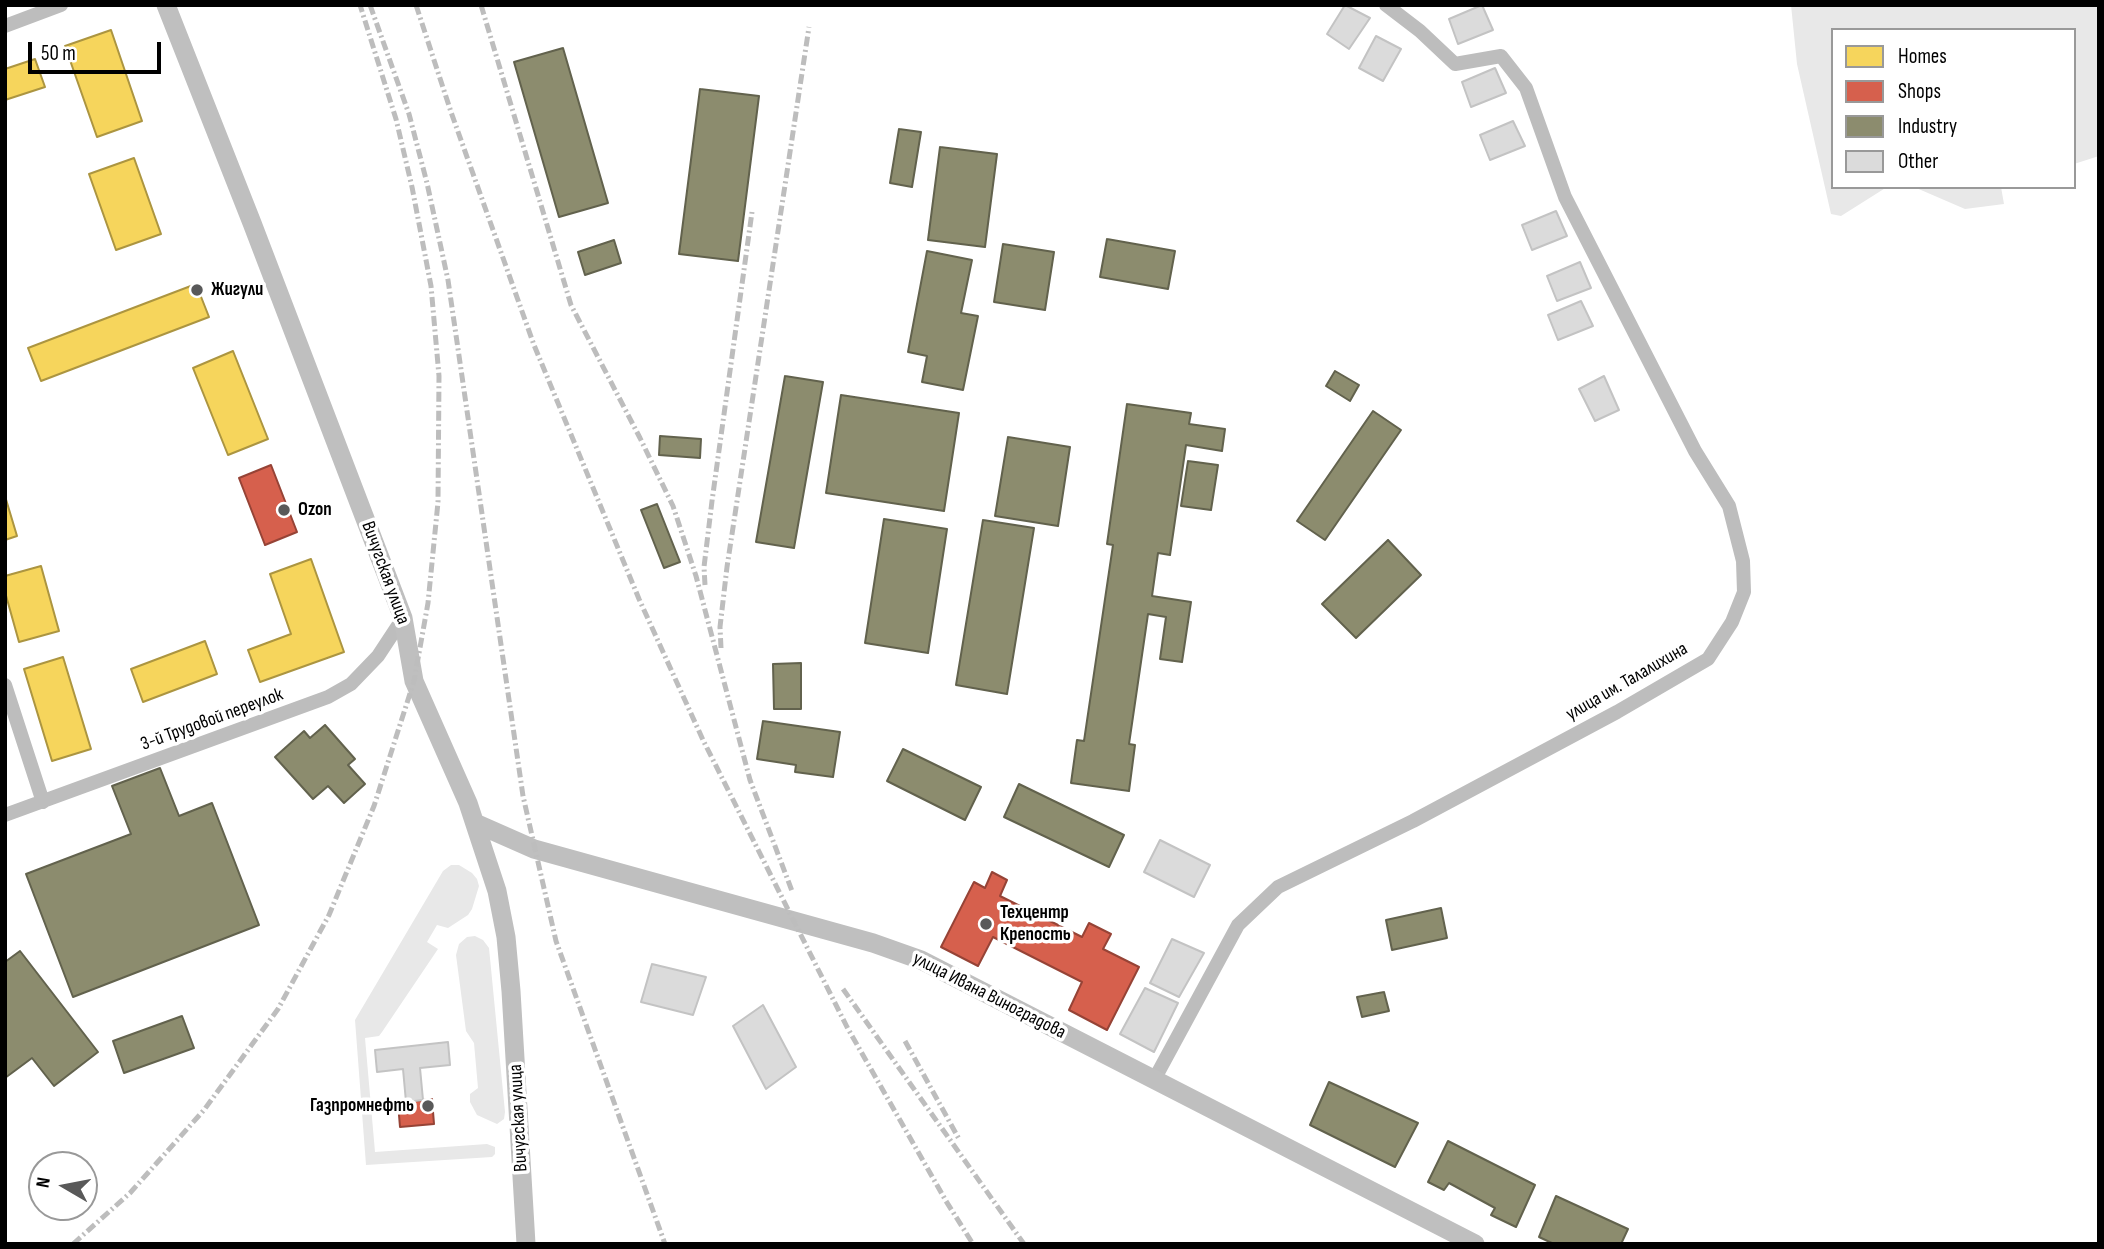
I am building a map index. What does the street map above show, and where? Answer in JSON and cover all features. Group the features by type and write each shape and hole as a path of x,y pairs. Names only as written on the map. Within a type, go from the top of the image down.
{"main road":[{"name":"Вичугская улица","path":"166,5 403,618 415,681 475,822 497,891 506,937 511,991 526,1244"},
{"name":"улица Ивана Виноградова","path":"475,822 534,849 873,943 920,960 1475,1244"}],"street":[{"path":"5,26 61,5"},
{"name":"улица им. Талалихина","path":"1154,1080 1238,925 1278,887 1437,808 1618,712 1708,659 1732,622 1744,592 1743,561 1729,506 1695,451 1565,197 1526,88 1501,56 1455,64 1420,31 1386,5"},
{"name":"3-й Трудовой переулок","path":"5,815 328,697 351,684 378,656 403,618"},
{"path":"5,685 43,802"}],"shaded area":[{"path":"1791,5 2099,5 2099,156 2076,163 2076,28 1831,28 1831,189 1884,189 1841,216 1831,214 1797,64"},
{"path":"1919,189 2001,189 2004,204 1965,209"},
{"path":"451,865 459,865 477,879 479,886 472,909 468,915 448,928 437,925 427,942 438,949 379,1036 365,1038 375,1152 487,1144 495,1147 495,1154 492,1157 366,1165 355,1020 443,871"},
{"path":"475,936 483,940 489,948 505,1112 504,1119 497,1124 477,1115 470,1102 470,1094 478,1088 474,1043 466,1031 456,955 459,944 467,937"}],"building: Homes":[{"path":"111,30 142,121 97,137 65,46"},
{"path":"35,59 45,87 5,100 5,69"},
{"path":"134,158 161,234 116,250 89,174"},
{"path":"196,284 209,317 41,381 28,348"},
{"path":"233,351 268,439 228,455 193,368"},
{"path":"5,496 17,536 5,540"},
{"path":"311,559 344,652 260,682 248,650 291,634 270,574"},
{"path":"41,566 59,631 19,642 5,592 5,576"},
{"path":"205,641 217,674 143,702 131,669"},
{"path":"63,657 91,749 52,761 24,669"}],"building: Shops":[{"path":"271,465 297,532 265,545 239,478"},
{"path":"992,872 1007,880 1000,896 1082,937 1089,923 1111,934 1103,949 1139,967 1107,1030 1069,1010 1082,982 993,937 978,966 941,947 974,882 985,888"},
{"path":"432,1099 434,1124 400,1127 398,1103"}],"building: Industry":[{"path":"563,48 608,203 559,217 514,62"},
{"path":"700,89 759,96 738,261 679,254"},
{"path":"899,129 921,132 912,187 890,183"},
{"path":"940,147 997,154 985,247 928,240"},
{"path":"1107,239 1175,251 1168,289 1100,277"},
{"path":"614,240 621,263 585,275 578,252"},
{"path":"1003,244 1054,252 1045,310 994,302"},
{"path":"927,251 972,260 961,313 978,316 963,390 922,382 927,356 908,352"},
{"path":"1335,371 1359,385 1350,401 1326,386"},
{"path":"785,376 823,382 794,548 756,542"},
{"path":"841,395 959,413 944,511 826,493"},
{"path":"1127,404 1191,413 1189,424 1225,429 1222,451 1186,445 1170,555 1158,553 1152,596 1191,602 1182,662 1160,659 1166,617 1148,614 1129,744 1135,745 1129,791 1071,783 1077,740 1084,741 1113,545 1107,544"},
{"path":"1373,411 1401,430 1325,540 1297,521"},
{"path":"660,436 701,439 700,458 659,455"},
{"path":"1008,437 1070,447 1058,526 995,516"},
{"path":"1188,461 1218,465 1211,510 1181,506"},
{"path":"657,504 680,562 664,568 641,510"},
{"path":"884,519 947,529 928,653 865,643"},
{"path":"983,520 1034,528 1007,694 956,685"},
{"path":"1388,540 1421,575 1356,638 1322,604"},
{"path":"801,663 801,709 774,709 773,664"},
{"path":"763,721 840,732 833,777 795,772 796,765 757,759"},
{"path":"325,725 355,759 348,765 365,784 344,803 328,786 313,799 275,757 304,731 310,738"},
{"path":"903,749 981,787 965,820 887,781"},
{"path":"160,768 179,816 212,803 259,925 73,997 26,874 131,834 112,786"},
{"path":"1019,784 1124,835 1109,867 1004,817"},
{"path":"1441,908 1447,938 1392,950 1386,920"},
{"path":"20,951 98,1052 54,1086 32,1058 5,1078 5,962"},
{"path":"1384,992 1389,1011 1362,1017 1357,997"},
{"path":"182,1016 194,1048 124,1073 113,1041"},
{"path":"1329,1082 1418,1123 1395,1167 1310,1125"},
{"path":"1448,1141 1535,1185 1516,1227 1491,1215 1495,1208 1449,1183 1444,1190 1428,1182"},
{"path":"1556,1196 1628,1229 1621,1244 1554,1244 1539,1237"}],"building: Other":[{"path":"1345,5 1370,18 1349,49 1327,34"},
{"path":"1482,5 1493,30 1458,44 1449,19"},
{"path":"1376,36 1401,49 1383,81 1359,68"},
{"path":"1495,68 1506,93 1471,107 1462,82"},
{"path":"1513,121 1525,146 1490,160 1480,135"},
{"path":"1556,211 1567,236 1532,250 1522,225"},
{"path":"1580,262 1591,288 1557,301 1547,276"},
{"path":"1581,301 1593,326 1558,340 1548,315"},
{"path":"1604,376 1619,410 1595,421 1579,389"},
{"path":"1160,840 1210,865 1194,897 1144,872"},
{"path":"1172,939 1204,953 1179,997 1150,983"},
{"path":"652,964 706,977 693,1015 641,1002"},
{"path":"1145,988 1178,1003 1154,1052 1120,1034"},
{"path":"763,1005 796,1067 766,1089 733,1026"},
{"path":"448,1042 450,1065 420,1068 423,1100 406,1102 403,1069 377,1072 375,1050"}],"railway":[{"path":"73,1244 130,1193 204,1110 278,1009 329,915 374,806 414,681 428,603 438,502 439,376 431,286 412,187 396,119 360,5"},
{"path":"370,5 409,114 448,280 523,796 556,941 665,1244"},
{"path":"416,5 534,345 639,599 703,740 847,1027 973,1244"},
{"path":"481,5 571,305 673,506 696,576 750,780 792,891"},
{"path":"721,648 720,627 727,567 809,27"},
{"path":"705,585 704,567 712,501 752,212"},
{"path":"843,989 1024,1244"},
{"path":"905,1041 959,1139"}],"place":[{"name":"Жигули","path":"197,290"},
{"name":"Ozon","path":"284,510"},
{"name":"Техцентр Крепость","path":"986,924"},
{"name":"Газпромнефть","path":"428,1106"}]}
